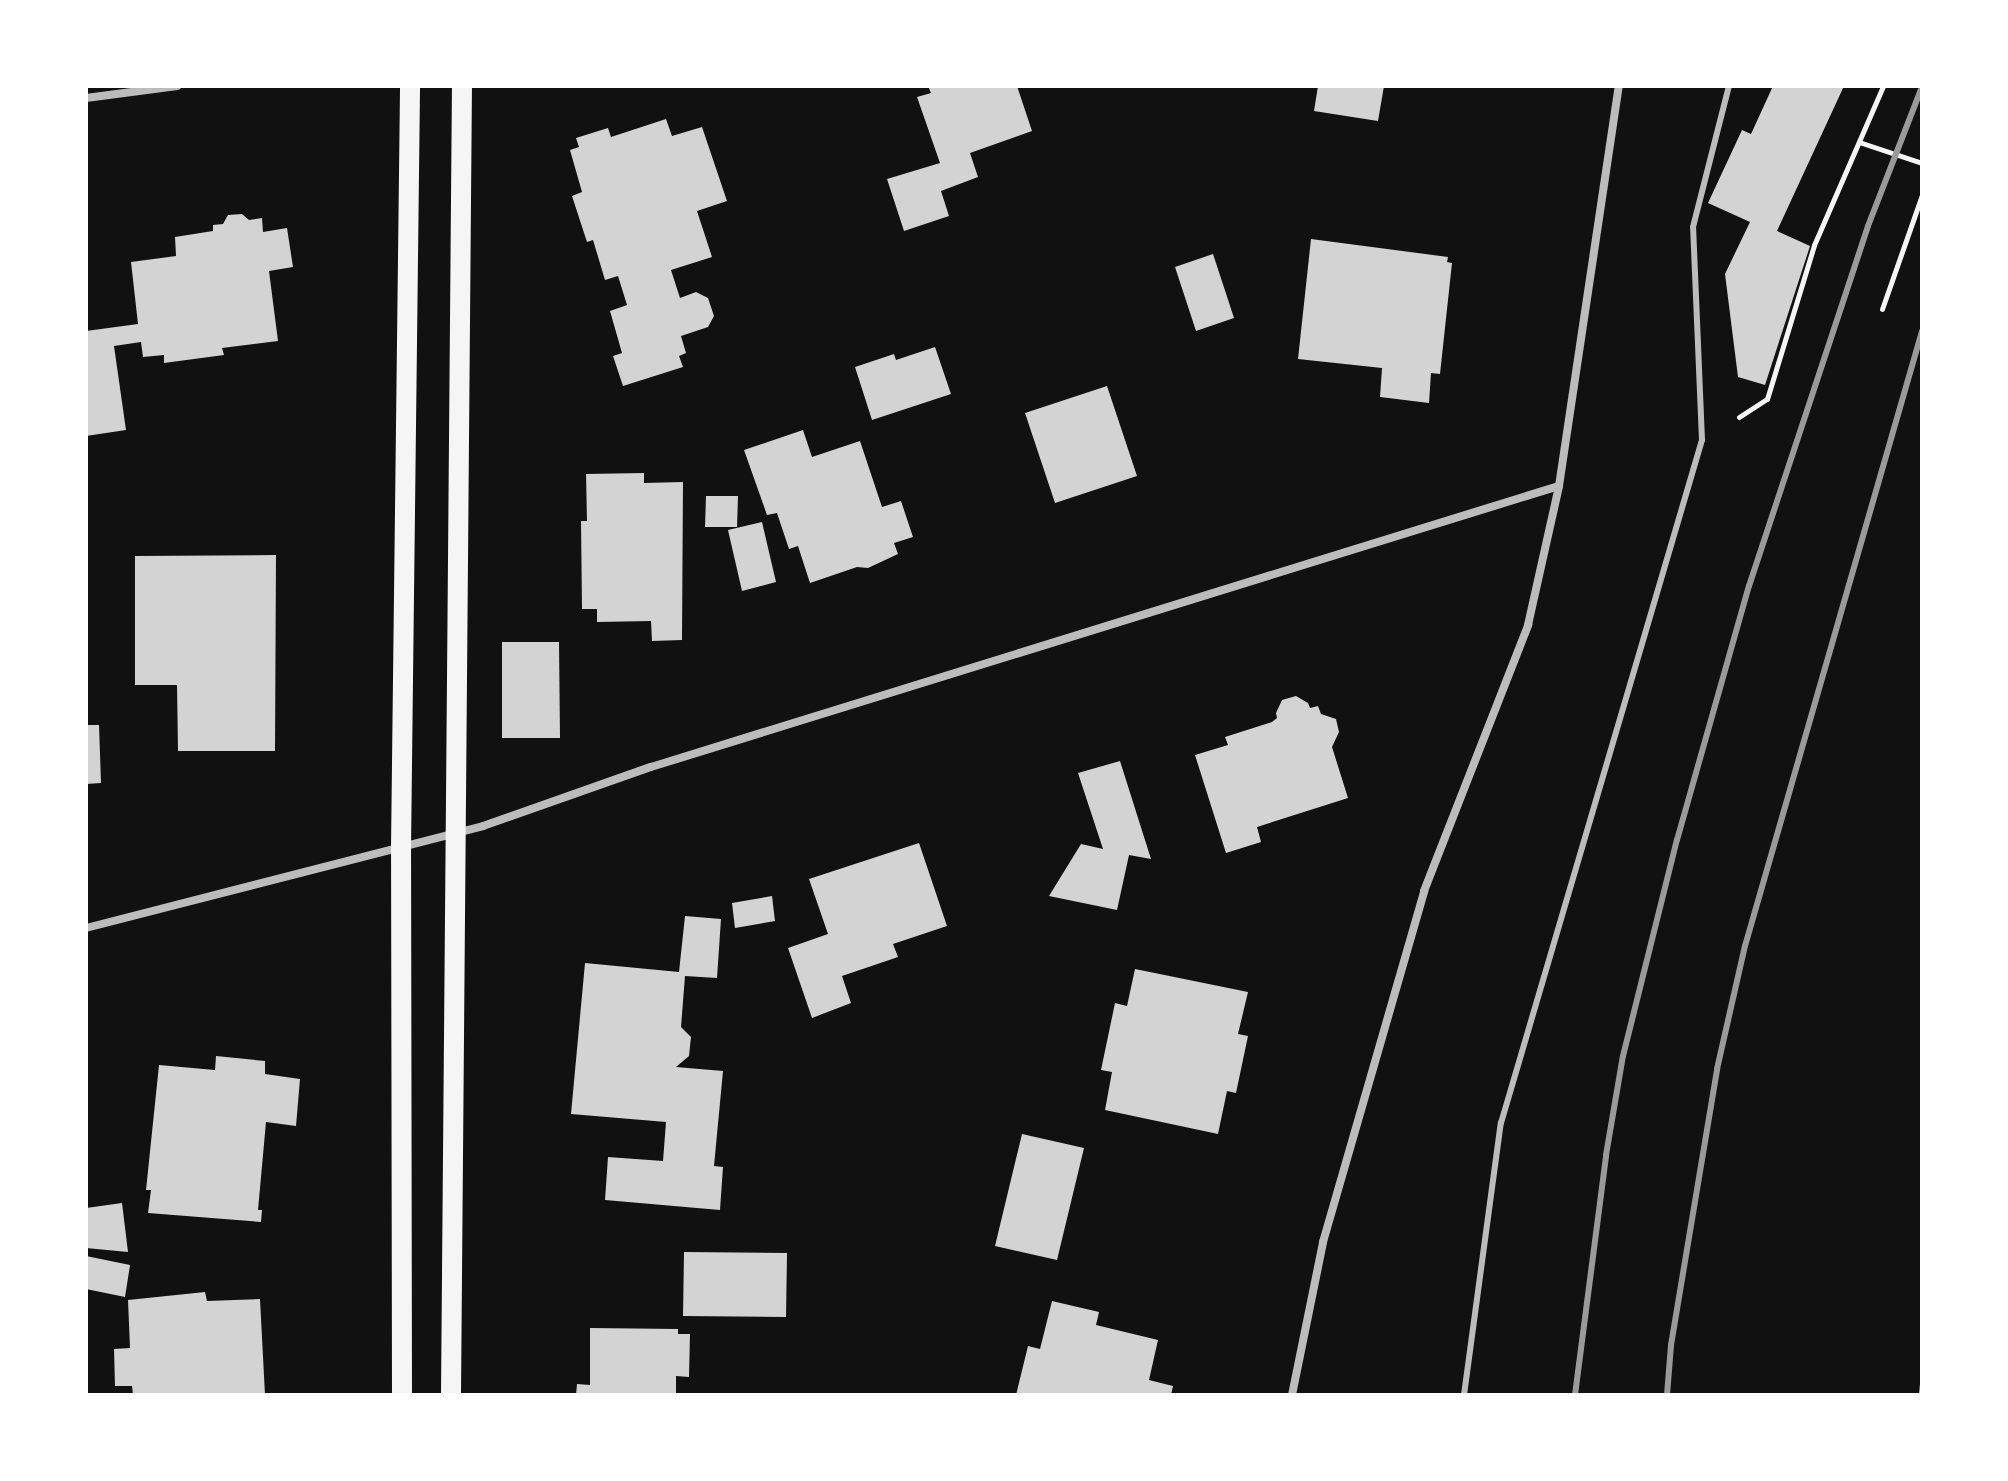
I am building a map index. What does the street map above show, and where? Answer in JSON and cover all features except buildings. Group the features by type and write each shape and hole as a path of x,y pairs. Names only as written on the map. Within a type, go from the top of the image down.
{"main road":[{"path":"402,1395 401,848 410,86"},
{"path":"451,1395 462,86"}],"street":[{"path":"86,98 177,86"},
{"path":"1292,1395 1323,1242 1424,891 1528,625 1559,486 1619,86"},
{"path":"86,928 456,832 651,767 1559,486"}],"lane":[{"path":"1464,1395 1501,1123 1702,440 1693,227 1729,86"}],"path":[{"path":"1702,440 1767,399 1814,245 1883,86"},
{"path":"1859,142 1922,163"},
{"path":"1882,309 1922,195"},
{"path":"1921,1395 1922,1384"}],"railway":[{"path":"1575,1395 1606,1155 1623,1056 1677,840 1749,586 1868,226 1922,87"},
{"path":"1667,1395 1671,1345 1717,1069 1745,946 1922,331"}]}
